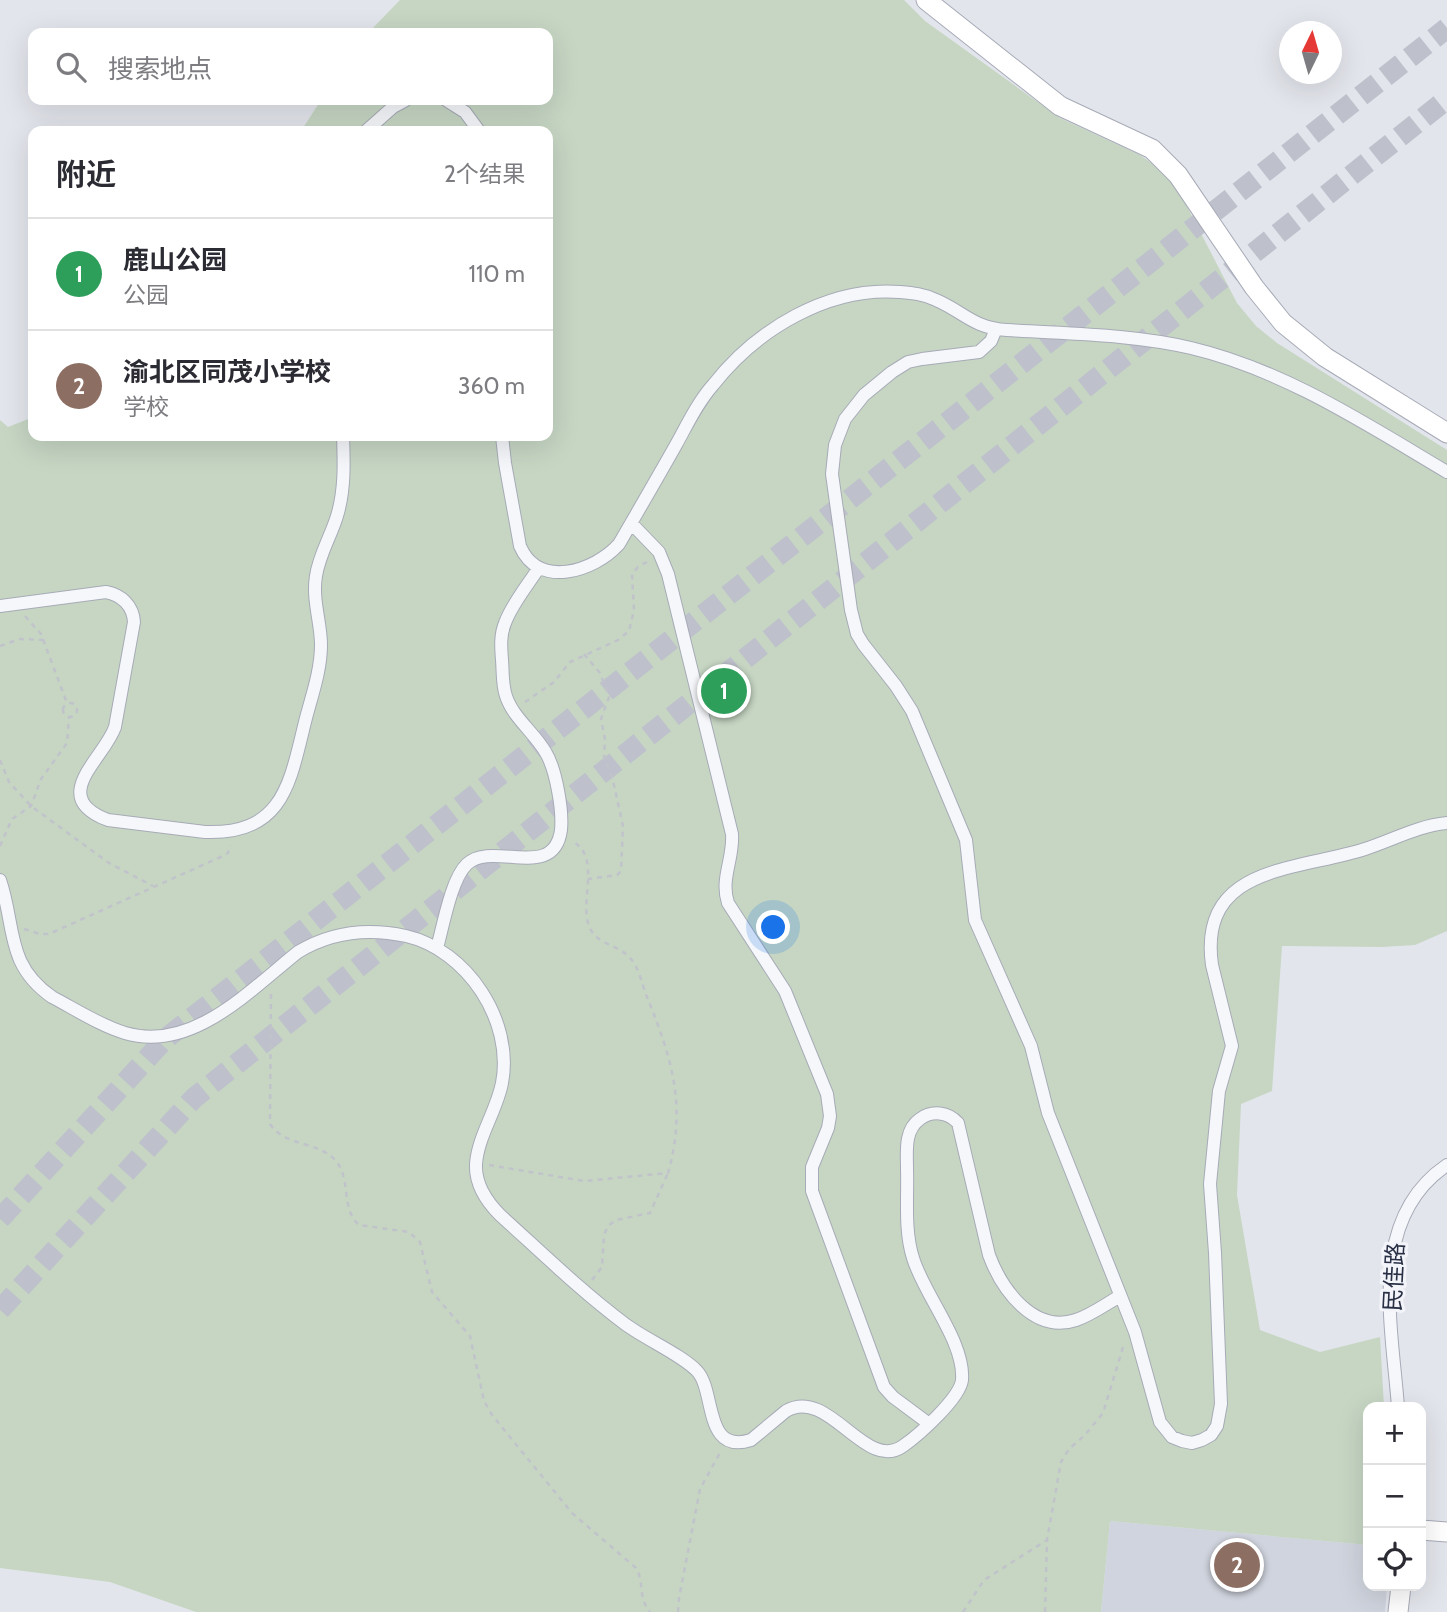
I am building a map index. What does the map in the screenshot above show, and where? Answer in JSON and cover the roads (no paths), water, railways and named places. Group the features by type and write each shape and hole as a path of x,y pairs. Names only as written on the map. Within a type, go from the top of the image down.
{"street":[{"path":"926,0 1060,106 1152,149 1178,175 1254,287 1283,323 1325,356 1447,433"},
{"path":"372,126 397,105"},
{"path":"454,105 465,112 475,126"},
{"path":"503,441 520,546 530,564 538,569 562,571 587,567 599,562 619,544 711,386 722,373 757,342 794,316 845,296 896,291 937,300 968,320 996,329 1132,338 1193,348 1327,401 1447,472"},
{"path":"996,329 991,341 979,352 935,356 908,362 892,372 854,406 839,432 832,459 832,487 850,610 857,634 912,711 966,840 975,920 1031,1046 1048,1113 1140,1346 1160,1423 1172,1437 1192,1443 1211,1435 1219,1416 1221,1392 1210,1184 1219,1091 1232,1046 1210,952 1213,922 1220,907 1236,889 1260,877 1366,849 1414,829 1447,823"},
{"path":"6,606 106,592 121,597 131,609 134,622 115,727 112,737 86,770 81,782 83,800 89,809 108,820 205,832 248,827 269,813 286,792 290,779 320,656 320,632 314,590 319,563 340,505 344,470 343,441"},
{"path":"631,523 651,541 661,555 671,587 732,834 732,850 724,886 728,903 792,1005 830,1105 828,1128 812,1167 812,1191 884,1387 928,1423"},
{"path":"437,948 458,877 469,862 486,856 538,857 557,844 561,818 550,762 513,709 504,689 501,635 508,616 538,569"},
{"path":"0,880 13,945 20,963 40,990 128,1034 165,1035 203,1024 310,945 324,939 356,933 392,933 437,948 455,961 476,984 492,1013 501,1040 504,1067 502,1082 476,1163 479,1184 490,1205 623,1323 695,1368 704,1381 716,1428 728,1439 744,1442 751,1440 786,1411 800,1405 814,1407 873,1448 889,1451 902,1448 956,1395 960,1388 962,1371 958,1353 916,1266 910,1246 907,1148 911,1130 920,1119 928,1115 946,1114 958,1123 989,1255 998,1275 1025,1310 1046,1321 1065,1322 1082,1317 1120,1296"},
{"name":"民佳路","path":"1398,1402 1390,1288 1391,1255 1401,1219 1418,1191 1447,1165"},
{"path":"1426,1530 1447,1532"},
{"path":"1398,1612 1400,1591"}],"tunnel":[{"path":"0,1219 164,1040 1447,28"},
{"path":"0,1310 194,1098 1447,99"}],"place":[{"name":"鹿山公园","path":"724,691"},
{"name":"渝北区同茂小学校","path":"1237,1565"}]}
